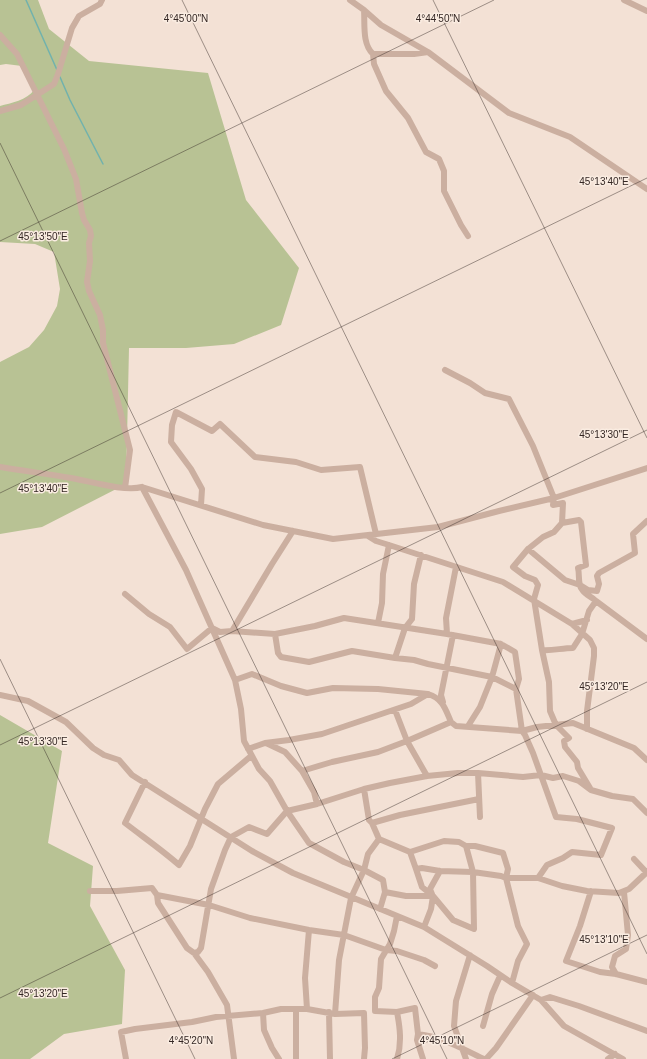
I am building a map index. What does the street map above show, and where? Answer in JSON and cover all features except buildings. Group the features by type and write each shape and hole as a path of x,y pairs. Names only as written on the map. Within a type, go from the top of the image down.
{"street":[{"path":"0,111 21,105 54,84 72,28 79,16 100,4 102,0"},
{"path":"350,0 381,25 428,52 509,113 570,137 647,189"},
{"path":"624,0 647,11"},
{"path":"364,10 365,42 369,50 374,54 414,54 428,52"},
{"path":"0,35 17,54 64,149 76,179 84,220 90,230 91,236 88,242 90,261 87,282 89,291 100,315 104,343 130,450 125,488"},
{"path":"374,54 374,64 386,91 408,118 426,152 439,159 444,171 444,190 468,236"},
{"path":"445,370 485,393 509,399 533,446 554,498 553,505 563,503 562,523"},
{"path":"201,505 202,489 191,469 171,442 172,425 176,412 212,431 220,424 255,457 296,462 321,470 360,467 376,534"},
{"path":"0,467 125,488 137,489 142,487 264,525 333,539 438,527 554,498 647,468"},
{"path":"142,487 186,570 235,680 241,709 244,741 251,756 259,769 270,781 287,811 309,843 344,862 383,880 385,892 380,909"},
{"path":"591,790 578,768 577,762 565,746 564,741 569,738 556,725 550,711 549,682 534,600 538,585 530,577 525,576 513,567 528,549 543,537 554,532 562,523 579,520 581,522 586,565 578,568 580,573 578,578 581,590 647,638"},
{"path":"528,549 565,580 580,585 588,590 597,591 599,584 597,576 599,573 635,553 633,534 645,526 647,521"},
{"path":"232,631 245,606 293,531"},
{"path":"368,536 388,546 421,554 503,582 572,624 590,640 594,648 587,711 587,729"},
{"path":"378,623 382,603 383,574 388,546"},
{"path":"395,658 405,628 412,619 414,584 421,554"},
{"path":"456,567 446,618 450,634 441,695 451,722 456,726 522,731 537,726 574,723 634,748 647,760"},
{"path":"124,594 149,614 170,627 187,649 212,628"},
{"path":"542,650 550,651 562,648 573,648 582,634 589,611 596,601"},
{"path":"212,628 220,632 232,631 276,634 344,618 450,634 501,644 514,652 519,679 516,689 522,731 533,753 556,817 577,818 612,828 601,855 599,856 572,852 547,865 538,878"},
{"path":"572,624 587,620"},
{"path":"276,634 278,654 281,658 309,662 352,651 414,660 492,677 516,689"},
{"path":"468,726 480,707 492,677 501,644"},
{"path":"235,680 252,674 281,686 308,693 333,688 378,689 428,694 437,697 444,706"},
{"path":"248,749 265,742 289,740 322,734 411,704 428,694"},
{"path":"0,696 28,701 66,722 93,748 104,756 119,760 132,775 252,851 293,873 424,927 470,955 500,976 541,1000 564,1026 623,1059"},
{"path":"395,710 407,741 427,776"},
{"path":"302,771 332,762 378,752 451,722"},
{"path":"265,742 285,752 302,771 314,792 317,804"},
{"path":"145,782 124,823 163,851 179,865 190,846 218,784 251,756"},
{"path":"194,953 198,952 201,948 211,889 231,837 249,827 266,834 287,811 317,804 364,789 427,776 478,773 523,776 541,775 552,778 563,776 579,782 591,790 612,796 633,799 647,813"},
{"path":"478,773 480,817"},
{"path":"364,789 369,820 372,823 379,839 410,852 444,840 459,842 466,846 475,846 503,852 508,869 506,878 518,926 527,944 518,961 512,983"},
{"path":"372,823 400,815 479,799"},
{"path":"330,1059 332,1013 339,960 351,898 364,870 368,854 379,839"},
{"path":"410,852 422,888 433,896 453,920 474,929 473,872 466,846"},
{"path":"416,869 422,868 440,871 473,872 506,878 538,878 562,886 613,893 624,892 647,873 634,859"},
{"path":"424,927 431,909 433,896 430,889 440,871"},
{"path":"90,891 117,891 152,888 157,895 158,903 187,948 194,953 208,972 227,1004 234,1059"},
{"path":"591,891 566,961 590,970 616,974 647,982"},
{"path":"385,892 406,896 433,896"},
{"path":"616,974 612,967 615,956 626,949 628,935 624,892"},
{"path":"157,895 209,905 250,918 309,930 344,935 386,950 397,951 424,960 435,966"},
{"path":"397,916 394,931 381,959 379,988 375,997 375,1011 397,1012 415,1008 418,1034 417,1040 422,1059"},
{"path":"307,1009 305,978 309,930"},
{"path":"466,1059 454,1026 456,1001 469,963 470,955"},
{"path":"483,1026 492,994 500,976"},
{"path":"418,1034 439,1038 485,1059 496,1048 533,995"},
{"path":"541,1000 550,997 647,1031"},
{"path":"126,1059 121,1032 228,1016 263,1013 281,1009 307,1009 332,1013 364,1013 364,1059"},
{"path":"296,1010 296,1059"},
{"path":"397,1012 400,1032 397,1059"},
{"path":"263,1013 264,1030 279,1059"},
{"path":"608,1059 614,1054"}],"green space":[{"path":"0,0 38,0 49,29 89,61 208,73 246,200 299,268 281,325 234,344 186,348 129,348 126,484 42,527 0,534 0,362 29,347 44,330 57,306 60,289 54,252 35,244 0,242 0,106 23,99 34,90 22,66 6,64 0,65"},
{"path":"0,715 62,751 48,843 93,866 90,906 125,970 122,1024 64,1034 30,1059 0,1059"}],"waterway":[{"path":"26,0 57,70"},
{"path":"60,77 70,100 103,164"}]}
